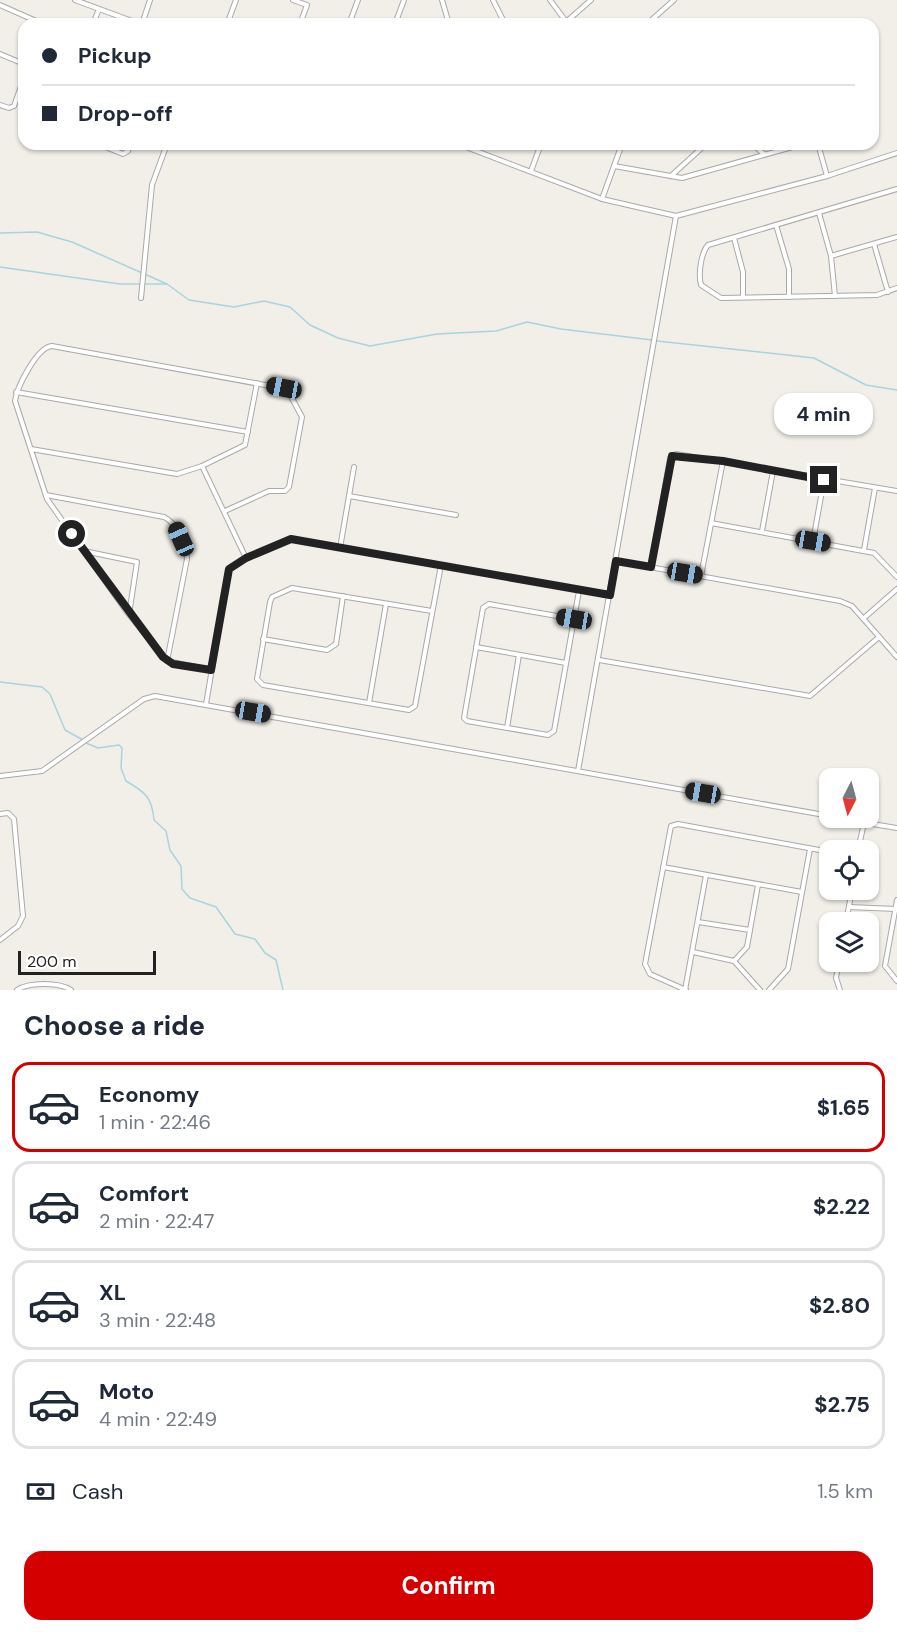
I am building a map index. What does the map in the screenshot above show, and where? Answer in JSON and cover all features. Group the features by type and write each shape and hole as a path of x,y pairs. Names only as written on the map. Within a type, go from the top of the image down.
{"street":[{"path":"75,0 124,18"},
{"path":"143,18 150,0"},
{"path":"229,18 236,0"},
{"path":"293,0 308,3 302,18"},
{"path":"351,18 358,0"},
{"path":"397,18 404,0"},
{"path":"442,0 447,18"},
{"path":"493,0 502,18"},
{"path":"550,0 563,18"},
{"path":"572,18 591,0"},
{"path":"653,18 674,0"},
{"path":"0,5 29,18"},
{"path":"95,18 99,9"},
{"path":"0,54 18,62"},
{"path":"0,105 9,108 14,106 18,95"},
{"path":"115,150 123,153 128,150"},
{"path":"141,298 152,185 165,150"},
{"path":"474,150 602,199 676,216 827,176 897,153"},
{"path":"531,172 539,150"},
{"path":"602,199 620,150"},
{"path":"670,176 699,150"},
{"path":"759,150 764,154"},
{"path":"614,166 670,176 690,177 780,150"},
{"path":"820,150 827,176"},
{"path":"897,189 706,247 700,282 718,298 835,296 888,292 897,288"},
{"path":"819,213 831,256 835,296"},
{"path":"578,771 676,216"},
{"path":"776,225 789,269 789,297"},
{"path":"831,256 897,237"},
{"path":"734,238 743,272 743,297"},
{"path":"874,244 888,292"},
{"path":"211,670 167,661 127,612 45,495 15,401 16,392 43,349 50,346 287,390 300,413 289,487 285,490 269,491 225,511"},
{"path":"31,449 177,474 201,466 244,445 257,383"},
{"path":"16,392 248,432"},
{"path":"651,567 670,458 676,454 897,491"},
{"path":"701,576 723,461"},
{"path":"201,466 246,558"},
{"path":"340,548 354,467"},
{"path":"762,531 773,471"},
{"path":"813,541 824,480"},
{"path":"864,550 874,488"},
{"path":"45,495 164,517 174,525 187,553 187,559 167,661"},
{"path":"349,496 456,515"},
{"path":"711,523 864,550 878,555 897,577"},
{"path":"206,704 229,569 246,558 287,539 610,595"},
{"path":"84,551 137,562 132,597 127,612"},
{"path":"616,561 840,601 852,606 879,637 895,651 897,657"},
{"path":"432,611 297,587 272,597 257,675 259,682 409,710 413,708 441,566"},
{"path":"864,618 897,588"},
{"path":"574,619 486,605 483,608 464,718 467,721 552,734 566,663 574,619 579,591"},
{"path":"263,639 332,649 336,644 343,596"},
{"path":"369,703 386,604"},
{"path":"599,660 810,696 879,637"},
{"path":"476,647 566,663"},
{"path":"507,728 519,655"},
{"path":"0,776 42,771 147,697 160,696 819,814"},
{"path":"0,814 8,813 14,819 24,916 18,926 0,940"},
{"path":"706,876 686,990 646,970 669,830 674,824 819,850"},
{"path":"879,825 897,828"},
{"path":"769,990 788,969 810,849"},
{"path":"663,867 802,892"},
{"path":"734,961 747,947 758,885"},
{"path":"848,912 850,900"},
{"path":"897,900 885,966 897,981"},
{"path":"849,907 896,909"},
{"path":"698,922 750,930"},
{"path":"693,952 734,961 760,990"},
{"path":"837,972 836,978 840,990"},
{"path":"18,990 28,985 65,987 71,990"}],"waterway":[{"path":"0,233 37,232 72,242 167,284 189,300 234,307 264,301 290,307 310,325 338,338 370,346 437,334 496,331 527,322 561,329 652,340"},
{"path":"0,267 120,284 166,284"},
{"path":"657,341 814,358 866,385 897,390"},
{"path":"0,682 42,687 50,694 65,730 83,740"},
{"path":"86,743 98,748 119,745 122,748 121,768 126,781 146,796 154,820 166,831 170,850 181,866 182,889 190,898 216,907 235,934 255,939 265,953 276,960 283,990"}],"route":[{"path":"72,534 150,643 167,661 211,670 229,569 232,565 287,539 610,595 616,561 651,567 672,456 676,454 723,461 824,480"}]}
